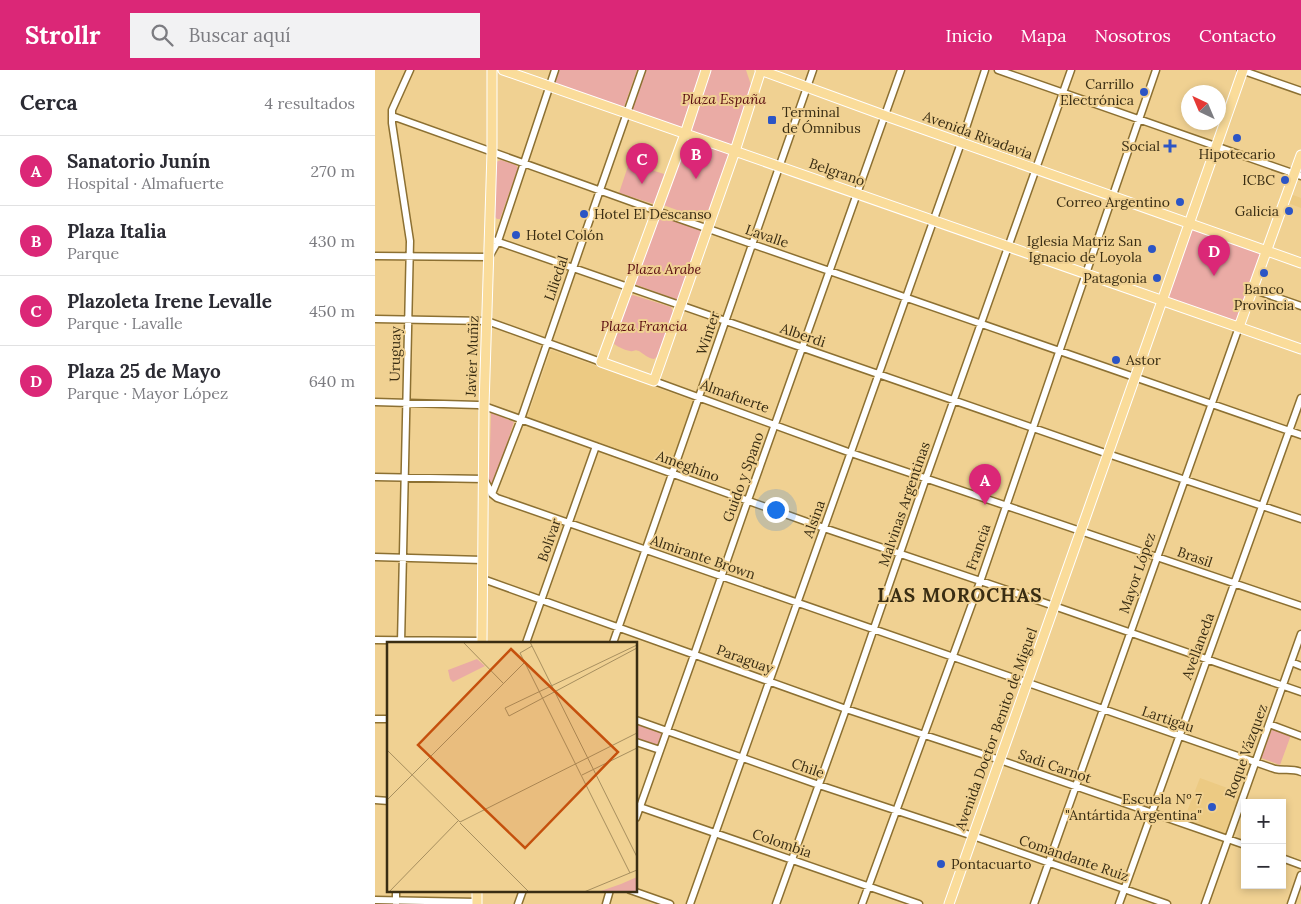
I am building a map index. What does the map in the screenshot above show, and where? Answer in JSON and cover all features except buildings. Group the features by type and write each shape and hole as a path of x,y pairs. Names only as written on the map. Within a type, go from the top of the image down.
{"main road":[{"name":"Javier Muñiz","path":"482,642 484,406 489,257 494,240 492,70"},
{"name":"Belgrano","path":"503,70 1301,349"},
{"path":"601,362 685,134 706,70"},
{"path":"654,381 735,151 761,70"},
{"name":"Avenida Rivadavia","path":"761,70 1036,170 1301,263"},
{"name":"Avenida Doctor Benito de Miguel","path":"949,904 1242,70"},
{"name":"Mayor López","path":"1239,328 1266,251 1298,175 1301,155"},
{"name":"Almafuerte","path":"601,362 654,381"}],"street":[{"name":"Uruguay","path":"401,641 409,235 391,124 392,110 410,70"},
{"path":"494,240 555,70"},
{"name":"Liliedal","path":"492,494 548,343 642,70"},
{"name":"Winter","path":"613,642 813,70"},
{"name":"Guido y Spano","path":"638,807 667,731 747,500 901,70"},
{"name":"Alsina","path":"690,904 961,143 985,70"},
{"path":"998,70 1298,175"},
{"name":"Malvinas Argentinas","path":"776,904 1071,70"},
{"name":"Francia","path":"862,904 979,582 1156,70"},
{"path":"1242,70 1301,91"},
{"name":"Lavalle","path":"392,116 657,211 1301,434"},
{"name":"Alberdi","path":"494,240 1032,428 1301,519"},
{"path":"375,256 489,257"},
{"path":"1252,289 1301,306"},
{"name":"Almafuerte","path":"375,319 487,321 601,362"},
{"name":"Mayor López","path":"1034,904 1239,328"},
{"name":"Almafuerte","path":"654,381 851,453 1081,530"},
{"name":"Avellaneda","path":"1119,904 1301,398"},
{"name":"Ameghino","path":"375,402 484,406 824,528 1207,658 1301,692"},
{"name":"Bolívar","path":"526,642 596,446"},
{"path":"375,477 484,479 492,494"},
{"name":"Almirante Brown","path":"492,494 497,498 1027,684"},
{"name":"Brasil","path":"1081,530 1301,606"},
{"path":"375,558 403,557 483,560"},
{"name":"Paraguay","path":"483,579 846,710 1000,760"},
{"name":"Roque Vázquez","path":"1205,904 1301,634"},
{"path":"375,640 482,642"},
{"path":"1291,662 1301,666"},
{"name":"Lartigau","path":"1027,684 1278,770 1290,769 1301,772"},
{"name":"Chile","path":"637,720 819,785 973,836"},
{"path":"1269,724 1301,736"},
{"path":"637,742 660,750"},
{"name":"Sadi Carnot","path":"1000,760 1242,844"},
{"name":"Colombia","path":"638,807 919,904"},
{"name":"Comandante Ruiz","path":"973,836 1167,904"},
{"path":"1286,859 1301,865"},
{"path":"1291,904 1301,875"},
{"path":"518,904 522,892"},
{"path":"606,904 610,892"},
{"path":"636,892 670,904"},
{"path":"375,900 477,903"}],"shaded area":[{"path":"1288,193 1301,198 1301,208 1285,202"},
{"path":"551,350 694,401 670,469 527,418"},
{"name":"Escuela Nº 7 \"Antártida Argentina\"","path":"1200,778 1241,793 1226,837 1183,822"}],"green space":[{"path":"559,70 637,70 624,107 554,83"},
{"path":"645,70 701,70 681,128 631,110"},
{"name":"Plaza España","path":"710,70 746,70 751,85 752,90 731,145 689,131"},
{"path":"687,138 729,153 705,220 663,205"},
{"path":"501,160 516,165 518,168 500,219 497,219 495,217 496,162"},
{"path":"629,163 664,174 654,204 619,193"},
{"name":"Plaza Arabe","path":"660,213 702,228 678,300 634,284"},
{"path":"1189,223 1266,251 1239,327 1162,301"},
{"name":"Plaza Francia","path":"633,295 671,307 673,312 659,355 654,359 647,357 639,351 628,351 614,344 629,296"},
{"path":"491,412 514,422 494,483 491,485 489,482"},
{"path":"637,723 663,733 658,746 637,738"},
{"path":"1272,729 1291,735 1280,765 1261,758"}],"place":[{"name":"Carrillo Electrónica","path":"1144,92"},
{"name":"Terminal de Ómnibus","path":"772,120"},
{"name":"Hipotecario","path":"1237,138"},
{"name":"Social","path":"1170,146"},
{"name":"Plaza Italia","path":"696,179"},
{"name":"ICBC","path":"1285,180"},
{"name":"Plazoleta Irene Levalle","path":"642,184"},
{"name":"Correo Argentino","path":"1180,202"},
{"name":"Galicia","path":"1289,211"},
{"name":"Hotel El Descanso","path":"584,214"},
{"name":"Hotel Colón","path":"516,235"},
{"name":"Iglesia Matriz San Ignacio de Loyola","path":"1152,249"},
{"name":"Banco Provincia","path":"1264,273"},
{"name":"Plaza 25 de Mayo","path":"1214,276"},
{"name":"Patagonia","path":"1157,278"},
{"name":"Astor","path":"1116,360"},
{"name":"Sanatorio Junín","path":"985,505"},
{"name":"Escuela Nº 7 \"Antártida Argentina\"","path":"1212,807"},
{"name":"Pontacuarto","path":"941,864"}],"district":[{"name":"LAS MOROCHAS","path":"960,595"}]}
